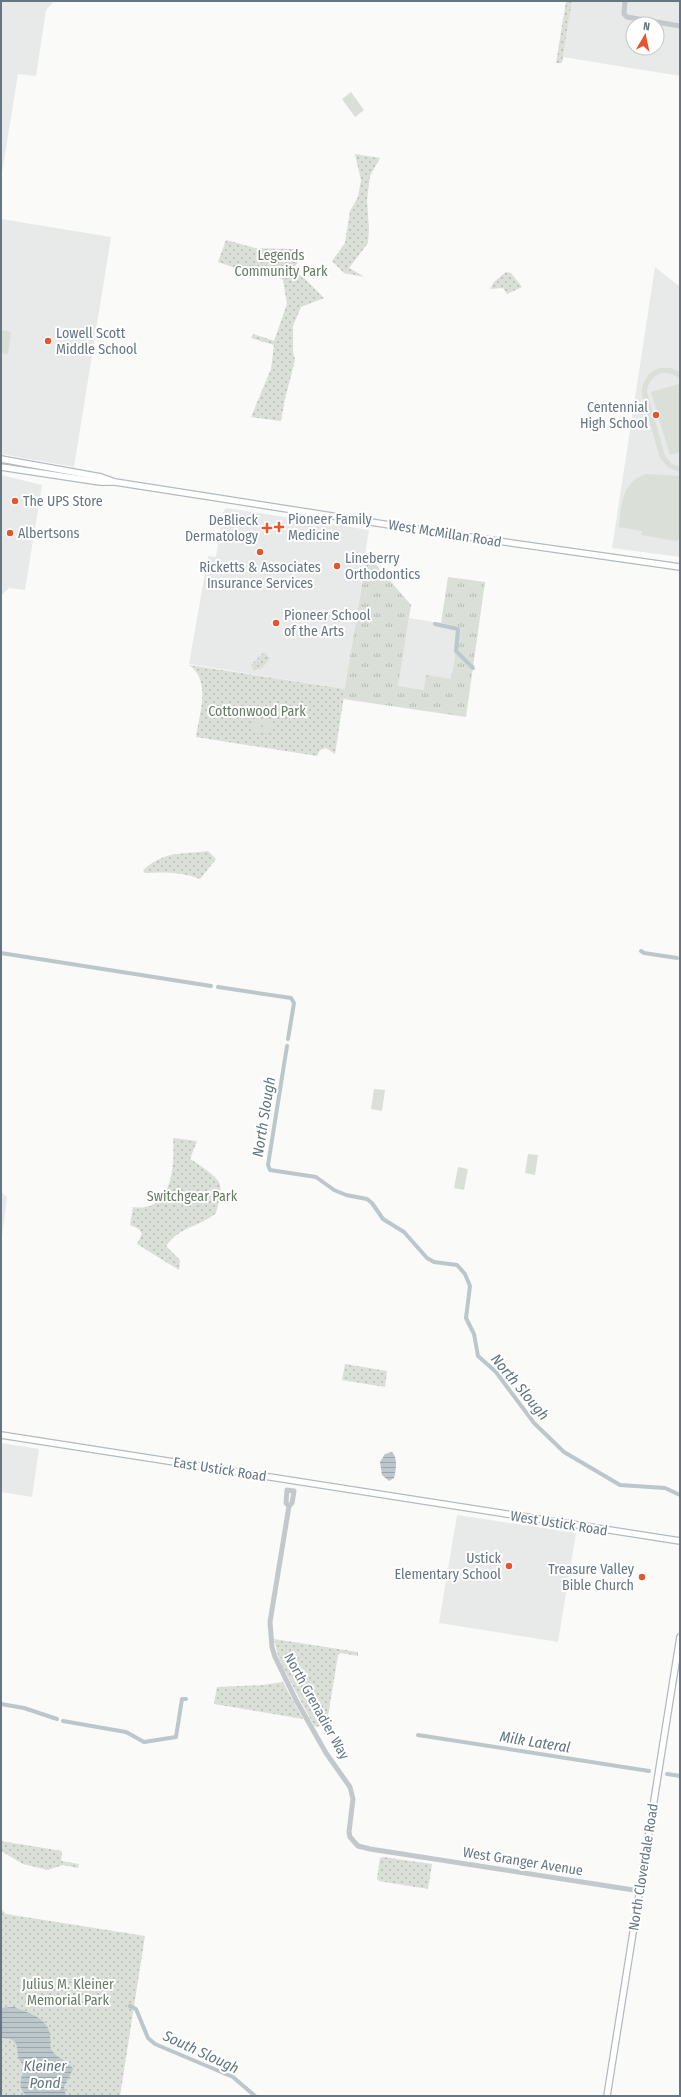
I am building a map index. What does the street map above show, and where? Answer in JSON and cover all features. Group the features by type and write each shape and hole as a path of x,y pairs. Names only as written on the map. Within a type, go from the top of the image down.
{"main road":[{"name":"West McMillan Road","path":"1,459 101,477 115,482"},
{"name":"West McMillan Road","path":"1,467 100,482 115,482 428,531 680,567"},
{"path":"67,471 70,474 91,478 100,482"},
{"name":"East Ustick Road","path":"1,1435 439,1504"},
{"name":"West Ustick Road","path":"439,1504 680,1542"},
{"name":"North Cloverdale Road","path":"607,2096 680,1637"}],"street":[{"path":"625,1 625,16 680,26"},
{"name":"North Grenadier Way","path":"289,1506 270,1622 272,1647 275,1657 296,1700 326,1753 350,1787 353,1799 349,1832 354,1843"},
{"name":"West Granger Avenue","path":"354,1843 362,1848 640,1891"}],"shaded area":[{"path":"1,1 54,1 46,10 36,76 18,74 1,179"},
{"path":"572,1 680,1 680,76 563,57"},
{"name":"Lowell Scott Middle School","path":"1,219 111,237 74,467 1,454"},
{"name":"Centennial High School","path":"655,267 680,287 680,557 612,548"},
{"path":"1,475 42,485 25,590 9,588 1,596"},
{"name":"Pioneer School of the Arts","path":"226,508 369,530 345,689 189,664 208,556 216,557 223,512"},
{"path":"409,618 460,626 451,679 424,690 397,686"},
{"path":"1,1192 7,1197 1,1245"},
{"path":"1,1443 39,1449 32,1497 1,1492"},
{"name":"Ustick Elementary School","path":"457,1515 576,1533 558,1642 439,1623"}],"green space":[{"path":"566,1 572,1 562,63 556,63"},
{"path":"351,92 364,110 355,117 342,99"},
{"path":"355,154 380,158 370,176 367,200 369,229 368,243 349,268 365,277 344,273 332,261 345,243 350,211 358,197 361,180"},
{"name":"Legends Community Park","path":"226,240 255,248 293,249 304,252 293,270 304,278 324,298 301,307 293,326 293,352 295,360 281,421 251,417 271,369 274,345 251,338 253,334 274,341 287,304 283,280 263,270 244,271 218,262"},
{"path":"506,272 511,273 522,287 507,294 503,288 490,289 494,282"},
{"path":"1,330 11,332 8,354 1,353"},
{"path":"660,368 671,368 680,372 680,379 670,373 659,374 654,377 648,386 647,392 665,456 672,464 680,467 680,472 669,468 660,458 642,395 646,378 652,372"},
{"path":"679,384 680,452 670,455 651,392"},
{"path":"647,474 680,476 680,538 676,541 641,535 642,531 619,527 624,495 632,482"},
{"path":"367,554 411,605 398,686 424,690 426,675 451,679 460,627 441,623 448,577 485,582 466,717 343,699"},
{"path":"264,652 269,657 269,660 262,668 254,670 251,665"},
{"name":"Cottonwood Park","path":"189,665 345,689 335,754 326,748 320,750 317,756 196,737 201,708 202,689 196,672"},
{"path":"264,718 272,719 270,732 262,731"},
{"path":"254,719 262,720 260,734 252,732"},
{"path":"208,851 216,859 200,879 180,874 145,873 143,870 166,856 181,853"},
{"path":"374,1089 385,1090 382,1111 371,1109"},
{"name":"Switchgear Park","path":"173,1138 197,1141 190,1159 214,1176 220,1185 220,1198 216,1213 210,1218 177,1234 166,1246 180,1260 179,1270 137,1244 142,1234 139,1229 130,1225 133,1207 146,1207 156,1203 168,1186 172,1174"},
{"path":"528,1154 538,1155 535,1175 525,1173"},
{"path":"458,1167 468,1169 464,1190 454,1188"},
{"path":"345,1364 387,1371 385,1387 342,1380"},
{"path":"274,1639 358,1652 358,1656 341,1653 338,1655 327,1722 317,1727 314,1726 279,1660"},
{"path":"283,1682 303,1719 214,1704 217,1687 263,1685"},
{"path":"1,1841 62,1851 61,1861 79,1864 78,1868 63,1865 48,1870 23,1864 1,1851"},
{"path":"383,1857 432,1864 428,1889 379,1881 377,1879 380,1858"},
{"name":"Julius M. Kleiner Memorial Park","path":"1,1909 6,1914 145,1936 120,2096 1,2096"}],"water":[{"path":"392,1452 396,1461 396,1468 394,1478 389,1481 382,1475 380,1462 385,1454"},
{"name":"Kleiner Pond","path":"14,2007 42,2020 49,2030 52,2051 73,2069 64,2087 66,2096 26,2096 22,2090 20,2083 23,2066 18,2056 15,2042 13,2040 2,2038 1,2008"}],"waterway":[{"path":"368,555 373,559"},
{"path":"435,624 458,629 456,651 473,668"},
{"path":"641,951 644,953 677,958"},
{"name":"North Slough","path":"1,953 211,986"},
{"name":"North Slough","path":"218,987 291,998 294,1003 288,1039"},
{"name":"North Slough","path":"287,1046 268,1165 270,1170 316,1177 334,1190 346,1195 367,1199 372,1203 383,1219 404,1232 427,1258 434,1262 457,1265 465,1274 470,1286 466,1318 474,1334 478,1356 496,1372 534,1423 564,1452 620,1485 665,1488 680,1495"},
{"name":"Milk Lateral","path":"63,1721 126,1732 144,1742 176,1737 182,1699 186,1699"},
{"name":"Milk Lateral","path":"1,1704 24,1708 57,1719"},
{"name":"Milk Lateral","path":"418,1735 649,1771"},
{"name":"Milk Lateral","path":"667,1774 680,1776"},
{"name":"South Slough","path":"130,2006 136,2009 148,2038 155,2044 233,2077 255,2096"}],"place":[{"name":"Lowell Scott Middle School","path":"48,341"},
{"name":"Centennial High School","path":"656,415"},
{"name":"The UPS Store","path":"15,501"},
{"name":"Pioneer Family Medicine","path":"279,527"},
{"name":"DeBlieck Dermatology","path":"267,528"},
{"name":"Albertsons","path":"10,533"},
{"name":"Ricketts & Associates Insurance Services","path":"260,552"},
{"name":"Lineberry Orthodontics","path":"337,566"},
{"name":"Pioneer School of the Arts","path":"276,623"},
{"name":"Ustick Elementary School","path":"509,1566"},
{"name":"Treasure Valley Bible Church","path":"642,1577"}]}
